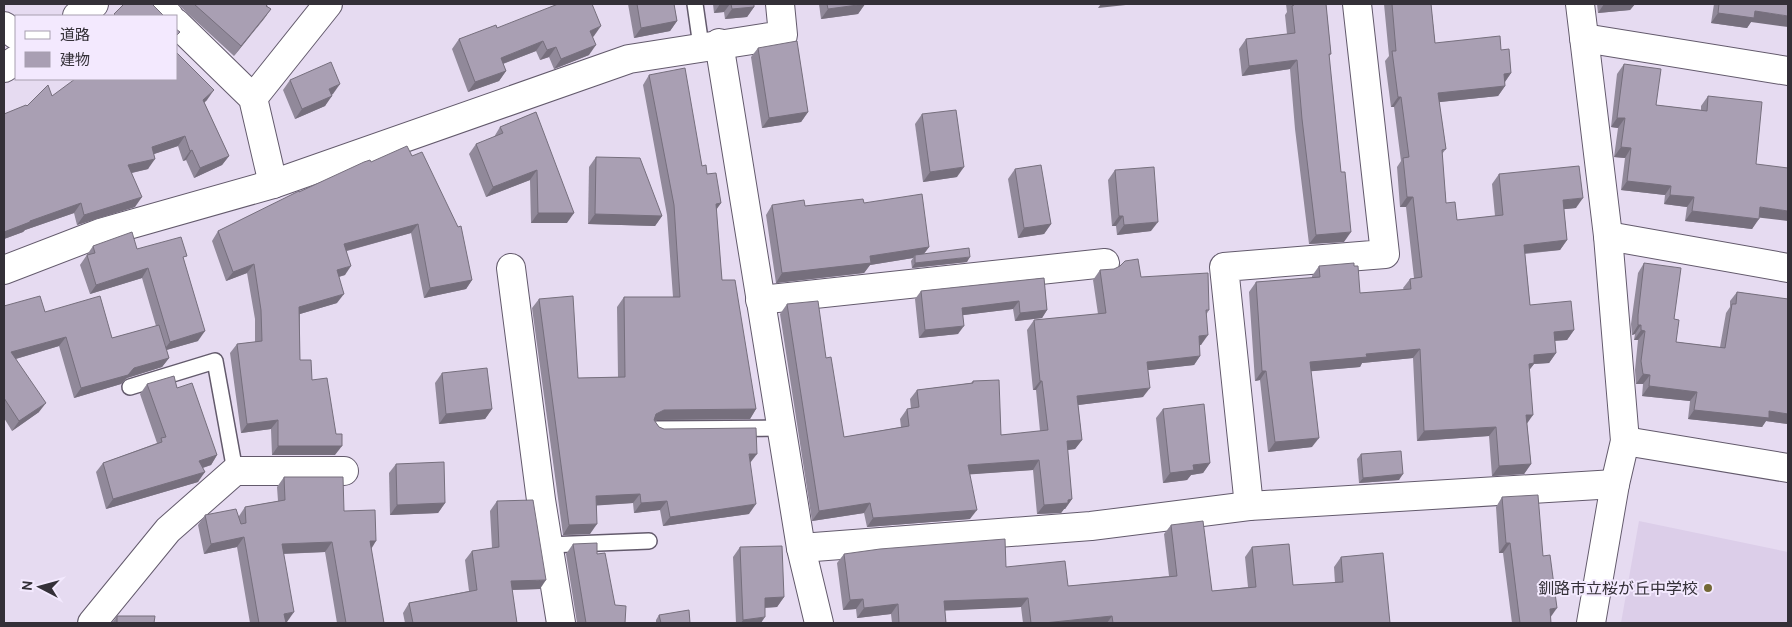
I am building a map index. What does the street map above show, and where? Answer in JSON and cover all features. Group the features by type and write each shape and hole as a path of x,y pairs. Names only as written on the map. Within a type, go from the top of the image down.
{"street":[{"path":"78,15 94,4"},
{"path":"157,4 168,15"},
{"path":"253,98 328,4"},
{"path":"4,270 100,234 273,184 629,58 784,34 780,4"},
{"path":"1249,506 1224,267 1384,254 1357,4"},
{"path":"1580,4 1608,236 1625,441 1615,484 1591,623"},
{"path":"178,25 253,98 273,184"},
{"path":"4,26 15,34"},
{"path":"1584,38 1788,71"},
{"path":"710,45 760,300 801,548 820,623"},
{"path":"4,68 15,61"},
{"path":"1608,236 1788,268"},
{"path":"760,300 1105,262"},
{"path":"510,268 548,545 561,623"},
{"path":"1625,441 1788,468"},
{"path":"92,623 168,530 235,471 344,470"},
{"path":"801,548 1090,526 1249,506 1615,484"}],"lane":[{"path":"695,4 710,45"},
{"path":"130,387 215,361 235,471"},
{"path":"657,429 782,428"},
{"path":"548,545 649,542"}],"shaded area":[{"name":"釧路市立桜が丘中学校","path":"1639,521 1788,552 1788,623 1621,623"}],"building":[{"path":"124,4 152,4 163,15 115,15"},
{"path":"194,4 268,4 266,6 271,9 241,46"},
{"path":"558,4 592,4 601,26 590,31 596,45 561,59 556,47 547,50 543,41 501,58 506,71 475,82 459,39 496,25 497,28"},
{"path":"637,4 674,4 677,21 641,28"},
{"path":"731,4 754,4 754,7 732,9"},
{"path":"827,4 865,4 828,9"},
{"path":"1294,4 1326,4 1341,172 1345,172 1351,232 1316,235 1297,60 1249,66 1246,39 1295,33 1292,6"},
{"path":"1392,4 1431,4 1435,43 1500,36 1501,50 1509,49 1511,73 1504,74 1505,86 1438,93 1446,149 1442,150 1446,203 1455,202 1457,220 1503,215 1499,174 1579,166 1583,198 1563,200 1567,240 1524,245 1530,305 1571,301 1574,330 1554,332 1556,353 1534,355 1534,363 1529,364 1533,415 1526,415 1531,464 1499,466 1496,427 1424,431 1420,349 1366,354 1367,357 1310,362 1319,438 1275,442 1266,371 1262,371 1256,282 1320,277 1319,266 1354,263 1354,266 1358,266 1360,293 1411,289 1410,279 1422,277 1413,197 1407,197 1403,158 1409,157 1401,97 1398,97 1392,51 1396,51"},
{"path":"1719,4 1788,4 1788,16 1755,11 1754,18 1718,13"},
{"path":"797,41 808,112 769,118 758,48"},
{"path":"178,54 214,90 203,100 229,156 200,168 192,150 190,151 185,136 152,147 155,159 128,165 142,197 84,215 81,203 4,232 4,114 27,106 48,85 52,96 74,80 178,80"},
{"path":"331,62 340,84 329,89 332,96 302,109 290,80"},
{"path":"1624,64 1661,69 1656,105 1707,111 1708,96 1762,102 1756,164 1788,168 1788,211 1760,207 1759,219 1692,211 1694,197 1670,195 1671,186 1627,181 1631,148 1621,147 1625,118 1617,118"},
{"path":"685,68 702,166 706,165 707,174 716,173 721,203 716,204 722,280 735,280 756,409 664,410 656,414 654,420 659,427 664,429 756,428 757,454 749,454 756,504 670,517 667,501 641,503 640,494 596,496 597,524 569,525 539,299 573,296 578,378 625,377 624,297 680,297 674,205 649,75"},
{"path":"956,110 964,167 930,172 922,114"},
{"path":"536,112 574,213 538,213 537,170 493,187 476,144 503,133 500,127"},
{"path":"407,146 412,156 422,152 458,227 461,226 472,280 430,288 418,224 344,244 351,266 337,270 344,294 299,307 300,360 311,360 312,380 327,378 336,434 342,434 342,446 278,446 278,420 247,424 237,344 262,341 261,310 254,264 233,272 218,231 299,191 364,162 370,160 371,162"},
{"path":"596,157 640,158 662,216 595,214"},
{"path":"1041,165 1051,224 1024,228 1015,169"},
{"path":"1154,167 1158,222 1124,225 1123,216 1119,216 1115,170"},
{"path":"922,194 929,247 870,256 871,263 782,273 772,205 804,200 805,206 863,199 864,203"},
{"path":"132,232 137,249 181,237 187,256 183,257 205,331 170,342 148,268 96,285 87,255 95,253 93,246"},
{"path":"969,248 970,257 915,263 915,255"},
{"path":"1138,259 1141,277 1208,273 1209,310 1206,310 1208,335 1199,336 1200,356 1147,362 1150,388 1077,396 1082,440 1067,441 1072,499 1068,500 1068,503 1044,505 1039,460 968,465 977,510 873,518 870,503 819,511 787,304 818,301 826,358 831,357 844,437 909,426 907,409 919,407 917,390 973,383 973,381 999,380 1001,435 1048,430 1042,381 1040,381 1034,320 1106,313 1100,270 1114,269 1125,261"},
{"path":"1644,263 1681,268 1674,319 1679,320 1676,342 1725,348 1732,304 1736,304 1737,292 1788,299 1788,414 1769,411 1769,418 1694,410 1697,392 1649,386 1650,375 1643,374 1641,361 1645,331 1641,330 1641,325 1638,325"},
{"path":"1044,278 1047,310 1020,313 1019,301 962,308 964,326 925,330 921,291"},
{"path":"40,296 45,312 100,296 112,338 159,325 169,358 134,368 128,375 81,388 66,337 11,352 46,403 19,421 4,398 4,306"},
{"path":"487,368 492,409 446,414 442,373"},
{"path":"174,376 177,388 192,383 217,455 199,461 205,472 113,499 103,463 162,442 161,438 166,437 147,384"},
{"path":"1204,404 1210,463 1193,465 1194,470 1170,473 1163,409"},
{"path":"1401,451 1403,474 1363,478 1361,454"},
{"path":"444,462 445,503 397,505 396,464"},
{"path":"284,477 343,477 344,511 375,510 376,541 370,541 384,623 346,623 332,542 282,544 294,612 284,614 286,623 259,623 244,537 211,544 205,515 236,509 241,524 246,523 245,507 285,500"},
{"path":"1538,495 1543,556 1550,555 1557,608 1550,609 1551,623 1520,623 1510,543 1506,543 1502,497"},
{"path":"533,500 546,580 511,581 517,623 413,623 409,603 477,590 472,551 499,547 497,501"},
{"path":"1203,521 1212,591 1256,587 1252,547 1289,544 1293,585 1343,582 1341,557 1383,553 1390,623 1113,623 1112,616 1031,623 1028,598 944,601 946,623 899,623 898,604 864,608 863,599 850,600 844,554 880,549 1005,539 1006,567 1065,561 1068,586 1177,576 1171,525"},
{"path":"597,543 597,554 605,553 615,605 626,606 625,623 586,623 573,544"},
{"path":"782,546 784,597 765,598 765,617 743,620 740,547"},
{"path":"689,610 690,623 661,623 659,615"},
{"path":"117,616 155,616 154,623 117,623"}],"place":[{"name":"釧路市立桜が丘中学校","path":"1708,588"}]}
